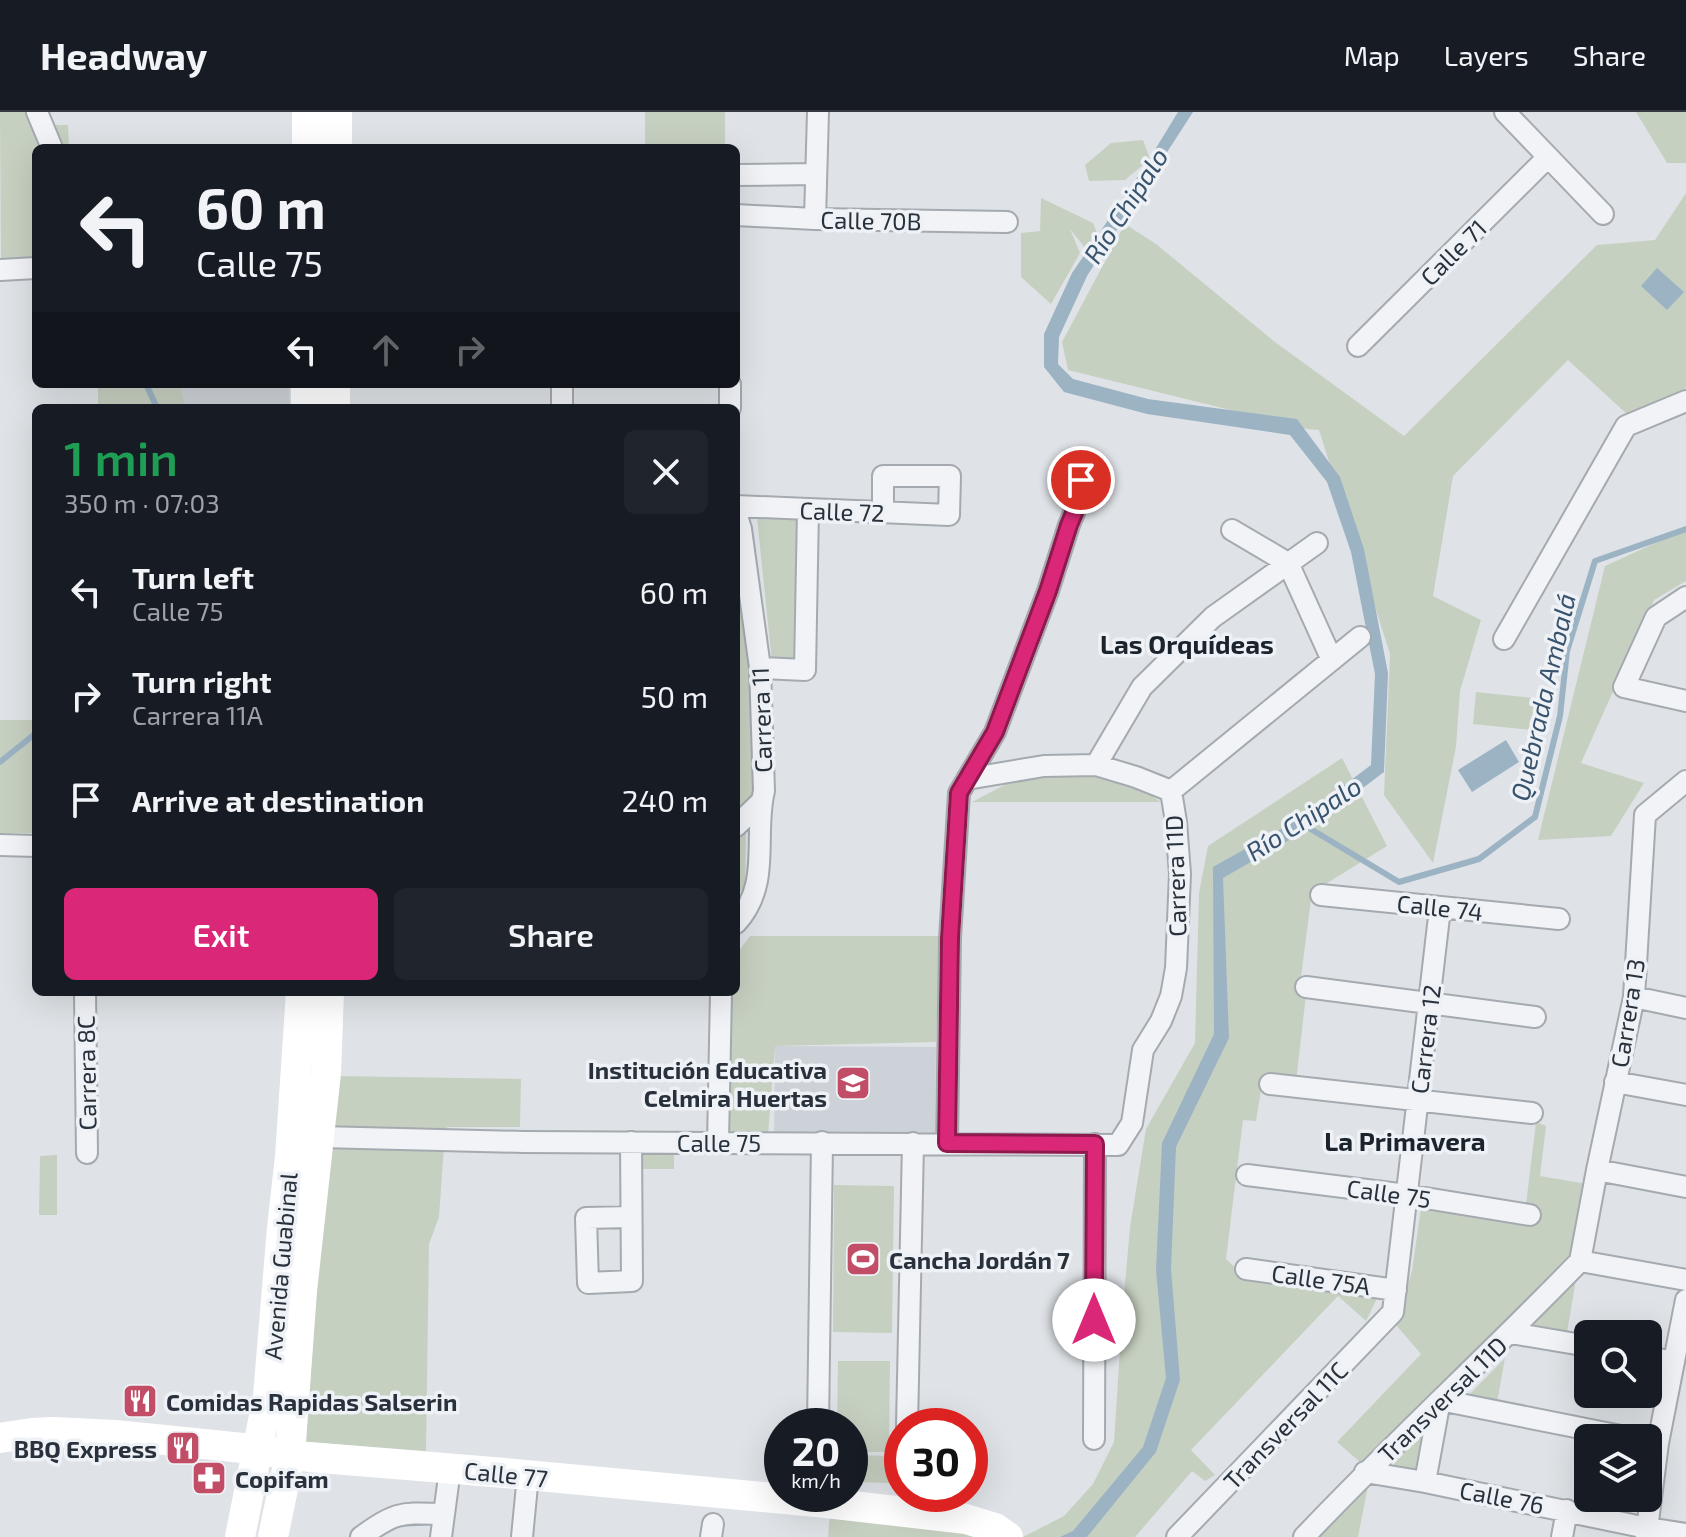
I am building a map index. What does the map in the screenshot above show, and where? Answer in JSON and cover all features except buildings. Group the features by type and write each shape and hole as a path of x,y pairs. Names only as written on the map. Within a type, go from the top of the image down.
{"main road":[{"path":"307,112 307,144"},
{"path":"337,112 337,144"},
{"name":"Avenida Guabinal","path":"240,1537 268,1396 290,1157 301,996"},
{"name":"Avenida Guabinal","path":"273,1537 290,1455 302,1291 326,1073 329,996"},
{"name":"Calle 77","path":"0,1438 42,1432 115,1435 290,1455 764,1494"},
{"name":"Calle 77","path":"940,1512 995,1528 1008,1537"}],"street":[{"path":"37,112 50,144"},
{"path":"815,219 818,112"},
{"path":"1507,114 1603,214"},
{"name":"Calle 71","path":"1358,346 1548,157"},
{"path":"740,175 816,174"},
{"name":"Calle 70B","path":"740,215 1007,222"},
{"path":"0,286 0,270 32,268"},
{"path":"1504,639 1626,426 1686,401"},
{"path":"947,1143 950,938 959,793 995,732 1079,501 1083,472"},
{"name":"Calle 72","path":"740,506 949,515 950,476 883,476 883,512"},
{"path":"760,668 805,670 808,510"},
{"name":"Carrera 11","path":"740,526 760,668 764,791 756,885 753,899 740,919"},
{"path":"1232,530 1288,563 1332,660"},
{"path":"1096,765 1142,687 1213,617 1317,543"},
{"path":"1686,597 1656,617 1624,687 1686,701"},
{"name":"Carrera 11D","path":"1118,1145 1132,1123 1143,1050 1166,1009 1176,968 1180,874 1171,791 1360,637"},
{"path":"967,779 1044,766 1096,765 1171,791"},
{"name":"Carrera 13","path":"1580,1261 1634,997 1645,815 1686,781"},
{"path":"740,822 762,801"},
{"path":"0,845 32,846"},
{"name":"Calle 74","path":"1321,895 1559,919"},
{"name":"Carrera 12","path":"1393,1312 1440,908"},
{"path":"1306,987 1535,1017"},
{"name":"Carrera 8C","path":"85,996 87,1153"},
{"path":"718,1142 721,996"},
{"path":"1634,997 1686,1008"},
{"path":"1615,1082 1686,1095"},
{"path":"1270,1084 1532,1113"},
{"name":"Calle 75","path":"320,1137 1118,1145"},
{"path":"631,1142 632,1281 588,1283 586,1218 631,1217"},
{"path":"818,1408 822,1142"},
{"path":"907,1408 913,1143"},
{"path":"1094,1439 1095,1144"},
{"path":"1597,1170 1686,1187"},
{"name":"Calle 75","path":"1247,1175 1407,1195 1530,1215"},
{"path":"1580,1261 1686,1280"},
{"name":"Transversal 11D","path":"1304,1537 1365,1472 1511,1333 1580,1261"},
{"name":"Calle 75A","path":"1246,1269 1396,1290"},
{"path":"1658,1424 1686,1300"},
{"name":"Transversal 11C","path":"1177,1537 1393,1312"},
{"path":"1511,1333 1574,1344"},
{"path":"1662,1360 1674,1362"},
{"path":"1425,1482 1440,1400 1574,1427"},
{"path":"441,1537 450,1469"},
{"name":"Calle 76","path":"1365,1472 1567,1510 1646,1532 1686,1534"},
{"path":"522,1537 528,1475"},
{"path":"1562,1537 1567,1510"},
{"path":"1646,1532 1648,1512"},
{"path":"361,1537 385,1519 403,1513 444,1514"}],"shaded area":[{"path":"181,388 289,388 290,404 185,404"},
{"path":"775,1046 936,1047 935,1137 774,1136"}],"green space":[{"path":"0,112 43,112 43,125 68,125 69,144 32,144 32,266 1,270"},
{"path":"645,112 725,112 725,144 645,144"},
{"path":"1636,112 1686,112 1686,163 1667,163"},
{"path":"1143,140 1150,159 1125,180 1089,181 1085,165 1111,143"},
{"path":"1686,193 1686,388 1628,415 1568,360 1453,476 1433,596 1481,620 1460,691 1456,747 1433,863 1384,795 1390,654 1319,430 1068,370 1062,342 1125,224 1156,244 1275,342 1404,436 1597,245 1655,240"},
{"path":"1041,198 1093,223 1099,238 1089,253 1070,229 1080,253 1051,304 1021,277 1021,233 1040,231"},
{"path":"98,388 181,388 185,404 98,404"},
{"path":"757,518 801,519 795,663 772,662"},
{"path":"1686,529 1686,581 1654,600 1581,763 1644,783 1611,836 1538,840 1605,566"},
{"path":"740,560 753,667 759,800 740,818"},
{"path":"1476,692 1534,698 1531,730 1473,724"},
{"path":"0,720 32,720 32,833 0,833"},
{"path":"1342,758 1387,846 1316,890 1311,899 1299,993 1306,995 1296,1082 1263,1078 1256,1121 1243,1120 1226,1259 1239,1271 1380,1292 1366,1321 1338,1296 1191,1450 1215,1475 1205,1481 1192,1471 1135,1537 1023,1537 1064,1516 1093,1484 1114,1442 1130,1227 1146,1129 1195,1043 1199,893 1208,846"},
{"path":"1046,775 1092,776 1134,785 1161,802 972,802 1010,782"},
{"path":"746,830 745,886 740,892 740,834"},
{"path":"750,936 940,936 936,1042 775,1046 768,1135 728,1138 732,996 740,996 740,949"},
{"path":"336,1076 521,1079 520,1127 448,1127 433,1135 332,1133"},
{"path":"1536,1122 1546,1126 1540,1176 1587,1184 1578,1261 1440,1400 1425,1482 1368,1469 1337,1442 1421,1354 1396,1325 1412,1271 1421,1208 1524,1221"},
{"path":"327,1140 444,1146 439,1217 429,1244 426,1451 306,1442"},
{"path":"641,1154 674,1154 674,1169 641,1169"},
{"path":"57,1155 57,1215 39,1215 40,1156"},
{"name":"Cancha Jordán 7","path":"834,1185 894,1186 892,1333 833,1332"},
{"path":"1578,1268 1566,1338 1520,1330"},
{"path":"1505,1358 1496,1408 1463,1401"},
{"path":"838,1361 890,1361 889,1408 884,1408 884,1452 868,1452 868,1408 837,1408"},
{"path":"868,1455 884,1456 884,1483 868,1482"},
{"path":"1370,1476 1358,1537 1311,1537"},
{"path":"830,1512 842,1512 994,1537 828,1537"}],"water":[{"name":"Río Chipalo","path":"1178,112 1193,112 1087,276 1059,337 1058,364 1073,379 1148,399 1297,419 1340,477 1364,549 1388,673 1384,772 1310,828 1223,878 1229,1038 1176,1147 1171,1269 1180,1380 1156,1452 1087,1537 1060,1537 1073,1531 1143,1447 1166,1378 1156,1270 1162,1143 1214,1034 1213,867 1299,819 1371,765 1375,674 1351,552 1327,482 1290,435 1147,414 1064,392 1044,367 1044,334 1072,273"},
{"path":"1657,268 1684,292 1667,310 1641,286"},
{"path":"1506,740 1519,762 1472,792 1458,770"}],"waterway":[{"path":"148,388 155,404"},
{"name":"Quebrada Ambalá","path":"1304,825 1399,882 1479,859 1535,817 1560,716 1567,651 1595,561 1686,529"},
{"path":"0,762 32,736"}],"place":[{"name":"Institución Educativa Celmira Huertas","path":"853,1083"},
{"name":"Cancha Jordán 7","path":"863,1259"},
{"name":"Comidas Rapidas Salserin","path":"140,1401"},
{"name":"BBQ Express","path":"183,1448"},
{"name":"Copifam","path":"209,1478"}],"district":[{"name":"Las Orquídeas","path":"1187,643"},
{"name":"La Primavera","path":"1405,1140"}],"route":[{"path":"1081,480 1079,501 995,732 959,793 950,938 947,1143 1095,1144 1094,1320"}]}
